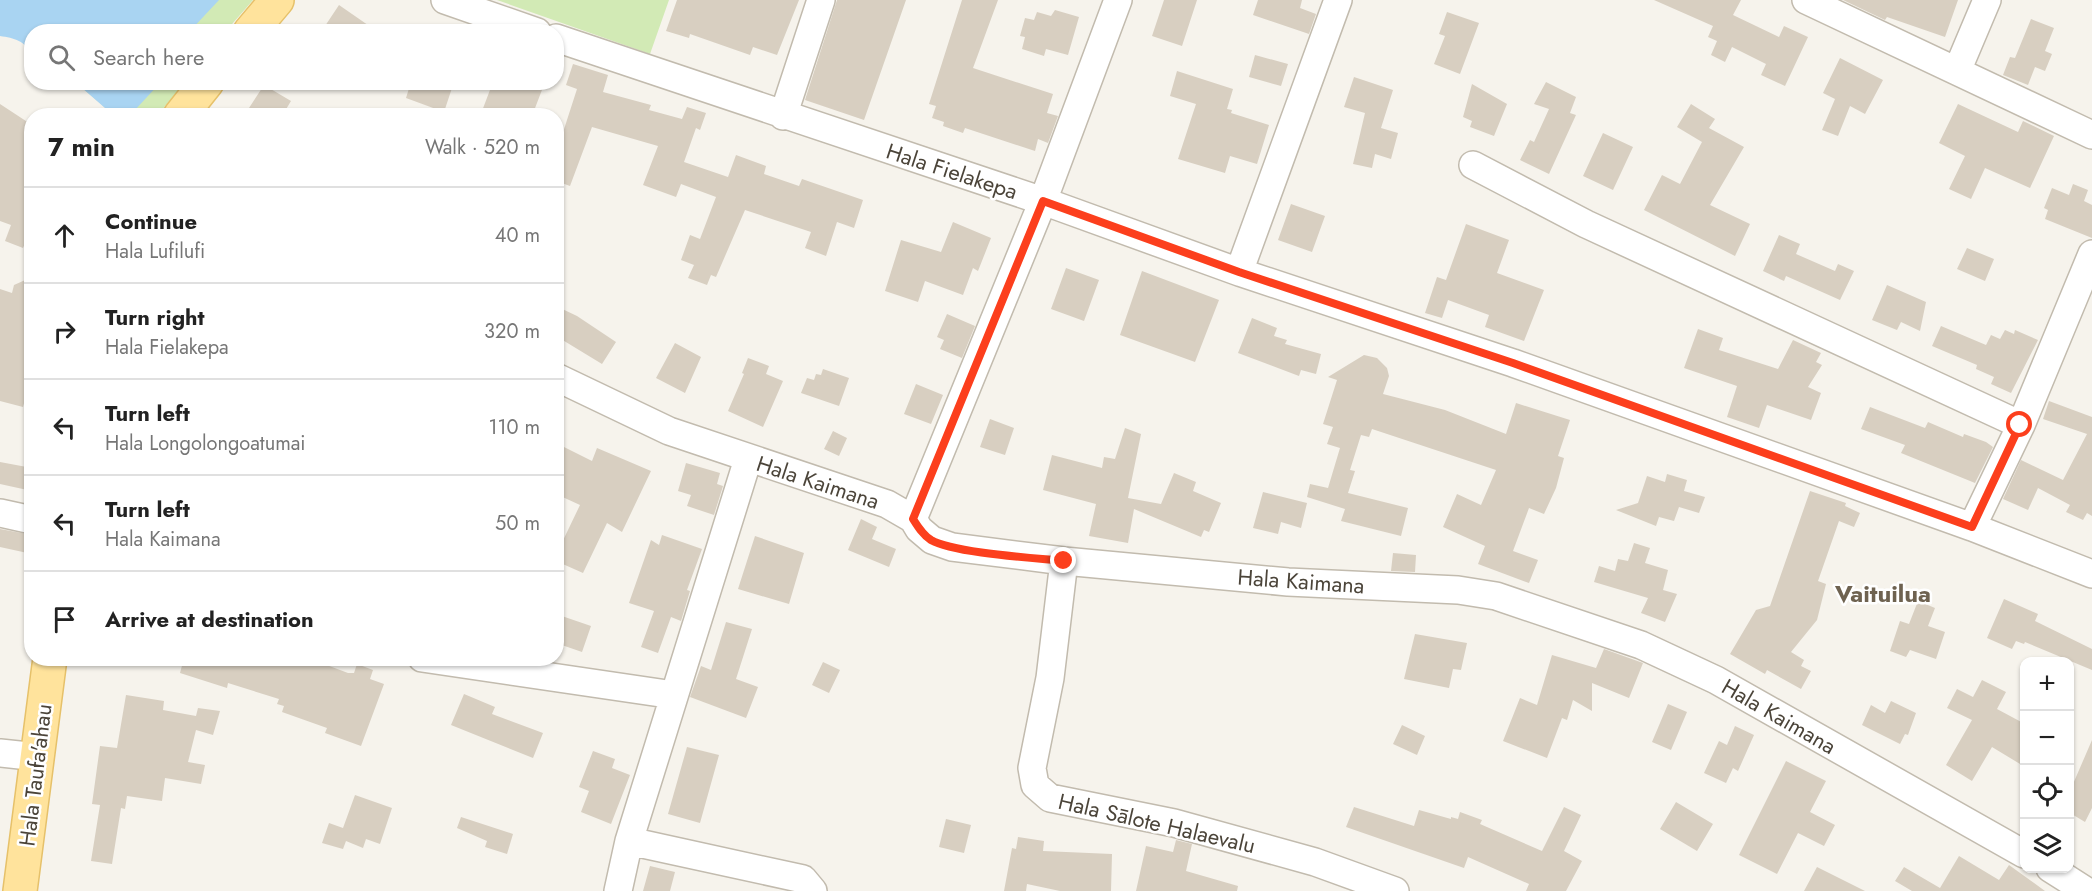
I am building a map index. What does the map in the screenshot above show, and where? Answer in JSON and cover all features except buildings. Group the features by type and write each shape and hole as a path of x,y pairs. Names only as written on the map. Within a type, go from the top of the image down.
{"main road":[{"path":"257,24 277,0"},
{"path":"186,108 201,90"},
{"name":"Hala Taufa'ahau","path":"20,891 49,666"}],"street":[{"path":"445,0 514,24"},
{"path":"783,116 821,0"},
{"path":"913,519 1043,201 1118,0"},
{"path":"1239,272 1338,0"},
{"path":"1806,0 2092,135"},
{"path":"1957,71 1987,0"},
{"name":"Hala Fielakepa","path":"564,41 783,116 1043,201 1239,272 1513,363 1972,527 2092,574"},
{"path":"1473,165 1586,224 2020,425"},
{"path":"1972,527 2020,425 2092,254"},
{"name":"Hala Kaimana","path":"564,382 669,431 887,504 913,519 919,529 932,540 952,547 1064,561 1288,582 1458,590 1496,596 1641,645 1716,680 2020,851"},
{"path":"618,891 629,841 748,459"},
{"path":"0,513 24,518"},
{"name":"Hala Sālote Halaevalu","path":"1064,561 1050,678 1032,768 1035,785 1050,798 1174,823 1315,862 1389,890"},
{"path":"476,666 674,695"},
{"path":"0,753 38,757"},
{"path":"629,841 803,879 813,891"},
{"path":"2058,873 2086,891"}],"green space":[{"path":"183,0 253,0 232,24 160,24"},
{"path":"497,0 669,0 650,54"},
{"path":"85,90 178,90 164,108 106,108"}],"water":[{"path":"0,0 219,0 197,24 24,24 24,45 0,36"},
{"path":"84,90 154,90 137,108 105,108"}],"district":[{"name":"Vaituilua","path":"1883,594"}],"route":[{"path":"1064,561 952,547 932,540 919,529 913,519 971,382 1043,201 1239,272 1513,363 1972,527 2020,425"}]}
